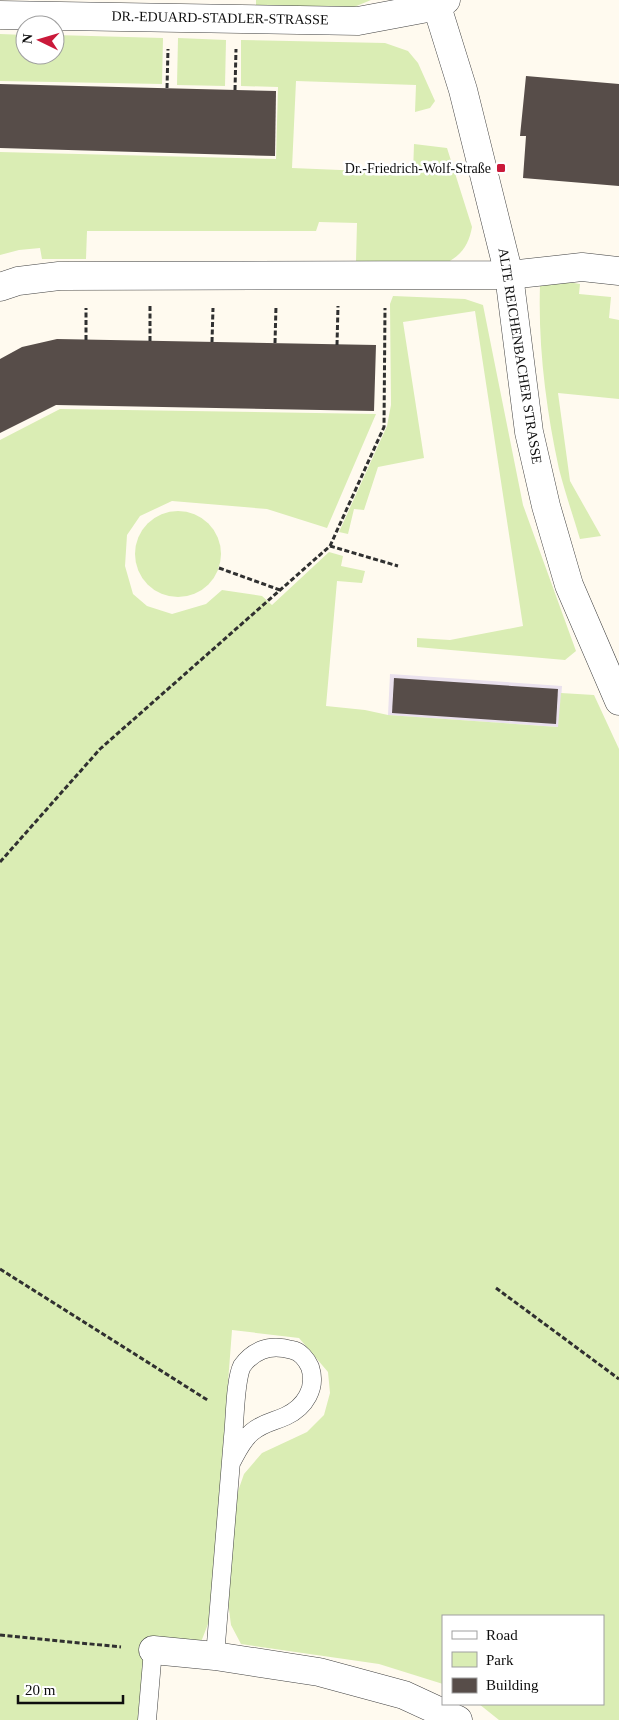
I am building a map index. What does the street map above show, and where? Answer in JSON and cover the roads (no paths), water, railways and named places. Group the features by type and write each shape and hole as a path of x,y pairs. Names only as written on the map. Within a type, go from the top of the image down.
{"street":[{"name":"DR.-EDUARD-STADLER-STRASSE","path":"0,15 358,21 439,2"},
{"name":"ALTE REICHENBACHER STRASSE","path":"439,2 475,134 509,275 529,432 546,506 569,585 619,701"},
{"path":"0,287 18,281 59,276 509,275 582,267 619,271"},
{"path":"153,1650 215,1656 320,1672 404,1695 458,1720"}],"lane":[{"path":"215,1656 231,1463 238,1382 242,1367 250,1357 264,1349 280,1347 296,1350 308,1362 314,1377 310,1392 302,1406 286,1416 267,1422 252,1432 240,1445 231,1463"},
{"path":"148,1720 153,1650"}],"place":[{"name":"Dr.-Friedrich-Wolf-Straße","path":"501,168"}]}
